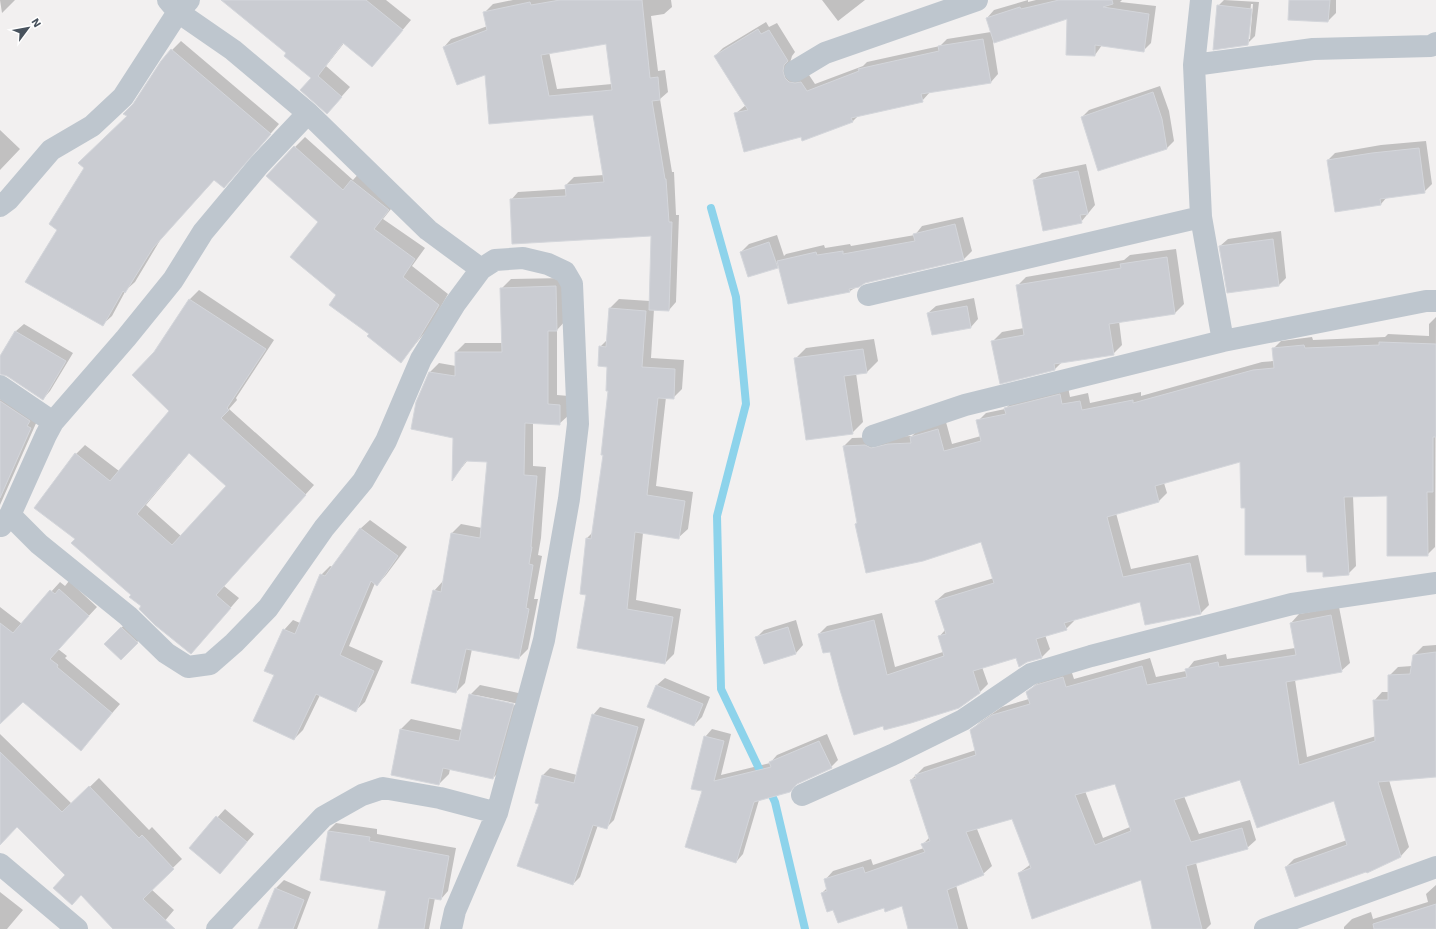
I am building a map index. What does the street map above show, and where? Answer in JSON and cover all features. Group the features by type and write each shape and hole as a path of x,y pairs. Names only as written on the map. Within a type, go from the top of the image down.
{"street":[{"path":"795,71 825,53 977,0"},
{"path":"1201,0 1194,65 1201,217 1223,341"},
{"path":"0,206 8,200 51,150 92,126 123,98 178,4 308,114 428,230 482,269"},
{"path":"1194,65 1313,49 1431,46 1436,43"},
{"path":"308,114 259,165 203,232 173,280 126,338 53,422 5,521 39,544 128,616 166,653 188,667 210,664 240,638 268,608 324,528 364,481 386,441 421,359 455,304 482,269 495,260 523,258 548,264 565,272 572,284 578,424 569,499 544,640 497,813 455,911 450,929"},
{"path":"868,296 1201,217"},
{"path":"873,436 965,404 1223,341 1426,301 1436,301"},
{"path":"0,386 53,422"},
{"path":"802,795 892,755 962,720 1031,674 1091,656 1292,604 1436,583"},
{"path":"217,929 323,817 362,795 383,788 440,798 497,813"},
{"path":"0,864 77,929"},
{"path":"1265,929 1436,866"}],"building":[{"path":"221,0 366,0 403,30 372,67 343,43 318,76 342,97 327,114 300,90 311,78 284,56 286,53"},
{"path":"560,0 642,0 650,78 658,77 660,100 652,101 666,179 669,222 672,222 669,311 649,310 651,236 512,244 510,199 566,196 565,185 604,182 593,115 489,124 485,75 457,85 443,47 487,30 483,12 530,2 531,5","holes":["606,44 612,90 549,96 541,55"]},
{"path":"1059,0 1112,0 1113,4 1103,7 1149,14 1144,52 1095,45 1095,56 1066,55 1067,19 994,43 986,18 1020,7 1021,9"},
{"path":"1289,0 1330,0 1328,22 1288,20"},
{"path":"1217,5 1252,9 1248,45 1213,50"},
{"path":"758,29 761,34 769,30 788,61 784,65 783,71 785,78 789,82 801,82 807,91 859,71 858,69 939,51 938,46 983,39 991,83 921,94 923,102 851,118 853,122 802,141 801,137 744,152 734,113 748,110 714,56"},
{"path":"171,49 271,134 224,188 214,180 153,248 125,293 123,291 103,326 25,282 57,230 49,224 84,168 78,163 127,116 123,114 133,104 161,61"},
{"path":"1153,92 1162,119 1167,149 1098,171 1081,117"},
{"path":"294,146 343,190 351,180 389,210 374,229 415,259 403,277 439,305 418,340 401,363 367,336 369,334 329,305 336,295 290,257 318,222 266,176"},
{"path":"1419,148 1425,193 1380,199 1381,205 1335,212 1327,160"},
{"path":"1078,171 1088,214 1080,215 1082,223 1043,231 1033,180"},
{"path":"955,224 964,260 865,283 859,287 849,289 850,292 788,304 777,261 816,252 817,255 843,251 843,254 915,241 913,234"},
{"path":"1273,239 1279,286 1227,293 1219,246"},
{"path":"769,242 778,268 748,277 740,252"},
{"path":"1167,257 1175,314 1109,324 1114,355 1054,364 1055,370 1000,384 991,341 1024,335 1016,285 1121,268 1120,264"},
{"path":"556,286 557,331 548,331 548,404 560,405 560,425 525,423 524,475 537,476 532,547 529,564 533,565 526,608 529,609 519,659 466,649 456,693 411,683 433,590 441,592 451,533 480,538 487,462 466,461 452,481 453,438 411,429 416,402 429,372 455,376 455,352 502,352 500,288"},
{"path":"189,299 266,349 227,408 229,410 221,418 306,495 216,595 231,608 191,654 155,625 139,609 141,606 129,597 131,595 71,543 75,539 34,508 75,453 110,481 169,411 132,375 154,352","holes":["189,453 226,486 172,545 137,514"]},
{"path":"967,306 971,328 932,335 927,313"},
{"path":"609,308 646,311 642,367 675,369 674,399 658,398 647,495 685,501 679,539 635,532 627,609 673,617 665,664 577,648 586,595 580,594 586,538 591,539 603,455 601,455 608,391 606,391 607,367 598,366 599,346 606,347"},
{"path":"15,331 66,361 43,400 7,376 0,374 0,356"},
{"path":"1379,342 1436,344 1436,437 1433,437 1433,492 1427,492 1428,556 1387,556 1387,496 1344,497 1349,575 1323,577 1323,572 1307,572 1306,555 1245,555 1245,508 1241,508 1240,462 1155,486 1159,502 1107,517 1123,577 1190,563 1201,614 1145,625 1140,602 1064,623 1067,630 1036,639 1042,658 1027,662 1019,667 1016,658 973,671 980,693 959,708 884,730 883,726 854,735 830,652 823,653 818,634 874,620 887,675 944,656 938,636 946,634 935,601 994,583 981,542 923,561 866,573 855,524 857,523 843,446 865,445 871,448 888,444 911,443 910,437 938,429 944,451 981,441 976,420 1006,414 1004,408 1060,394 1062,404 1080,401 1082,410 1133,400 1133,403 1253,370 1274,368 1272,348 1304,345 1305,348 1379,345"},
{"path":"863,349 867,373 844,376 853,434 806,440 794,358"},
{"path":"0,401 30,421 27,426 31,428 0,498"},
{"path":"360,528 398,556 377,586 371,581 340,655 374,671 356,712 316,694 294,740 253,721 274,675 264,671 283,629 295,634 320,574 325,576"},
{"path":"59,589 89,616 50,659 58,665 57,667 112,713 81,751 23,702 0,724 0,623 13,633 50,590 55,594"},
{"path":"1331,615 1342,672 1286,682 1299,765 1375,741 1373,700 1388,700 1388,675 1410,674 1413,655 1436,652 1436,777 1378,782 1401,857 1367,873 1366,872 1295,897 1285,867 1347,845 1334,801 1257,828 1240,780 1174,800 1191,842 1242,828 1248,849 1186,866 1202,929 1152,929 1141,880 1032,919 1018,873 1031,868 1012,819 966,832 984,875 947,890 958,929 908,929 902,906 885,912 884,908 838,923 833,910 827,912 821,893 827,891 824,879 863,867 865,873 925,852 921,844 930,841 910,780 916,778 915,775 976,755 970,730 992,715 1030,704 1026,692 1036,685 1063,677 1066,687 1142,666 1147,685 1187,677 1185,669 1218,662 1219,667 1296,655 1290,623","holes":["1115,784 1131,831 1095,845 1075,795"]},
{"path":"121,627 138,643 121,660 104,644"},
{"path":"788,627 796,654 764,664 755,637"},
{"path":"656,685 703,704 694,726 647,707"},
{"path":"469,694 514,704 493,779 443,768 439,785 391,775 400,729 459,741"},
{"path":"592,714 638,727 607,829 593,825 573,885 517,866 539,804 535,803 542,775 574,783"},
{"path":"704,736 724,741 714,781 771,767 769,762 819,741 832,768 797,784 790,792 754,802 736,863 685,847 702,791 691,789"},
{"path":"0,752 62,812 89,786 139,838 142,835 174,869 143,899 175,929 113,929 81,895 72,905 53,888 65,875 17,827 0,845"},
{"path":"216,816 247,842 220,874 189,848"},
{"path":"328,831 370,837 369,841 449,856 441,900 429,898 424,929 378,929 386,891 320,880"},
{"path":"275,888 304,900 293,929 258,929"},
{"path":"1436,904 1436,929 1374,929 1373,924"}],"waterway":[{"path":"711,208 736,297 746,404 717,516 721,689 775,802 805,929"}]}
